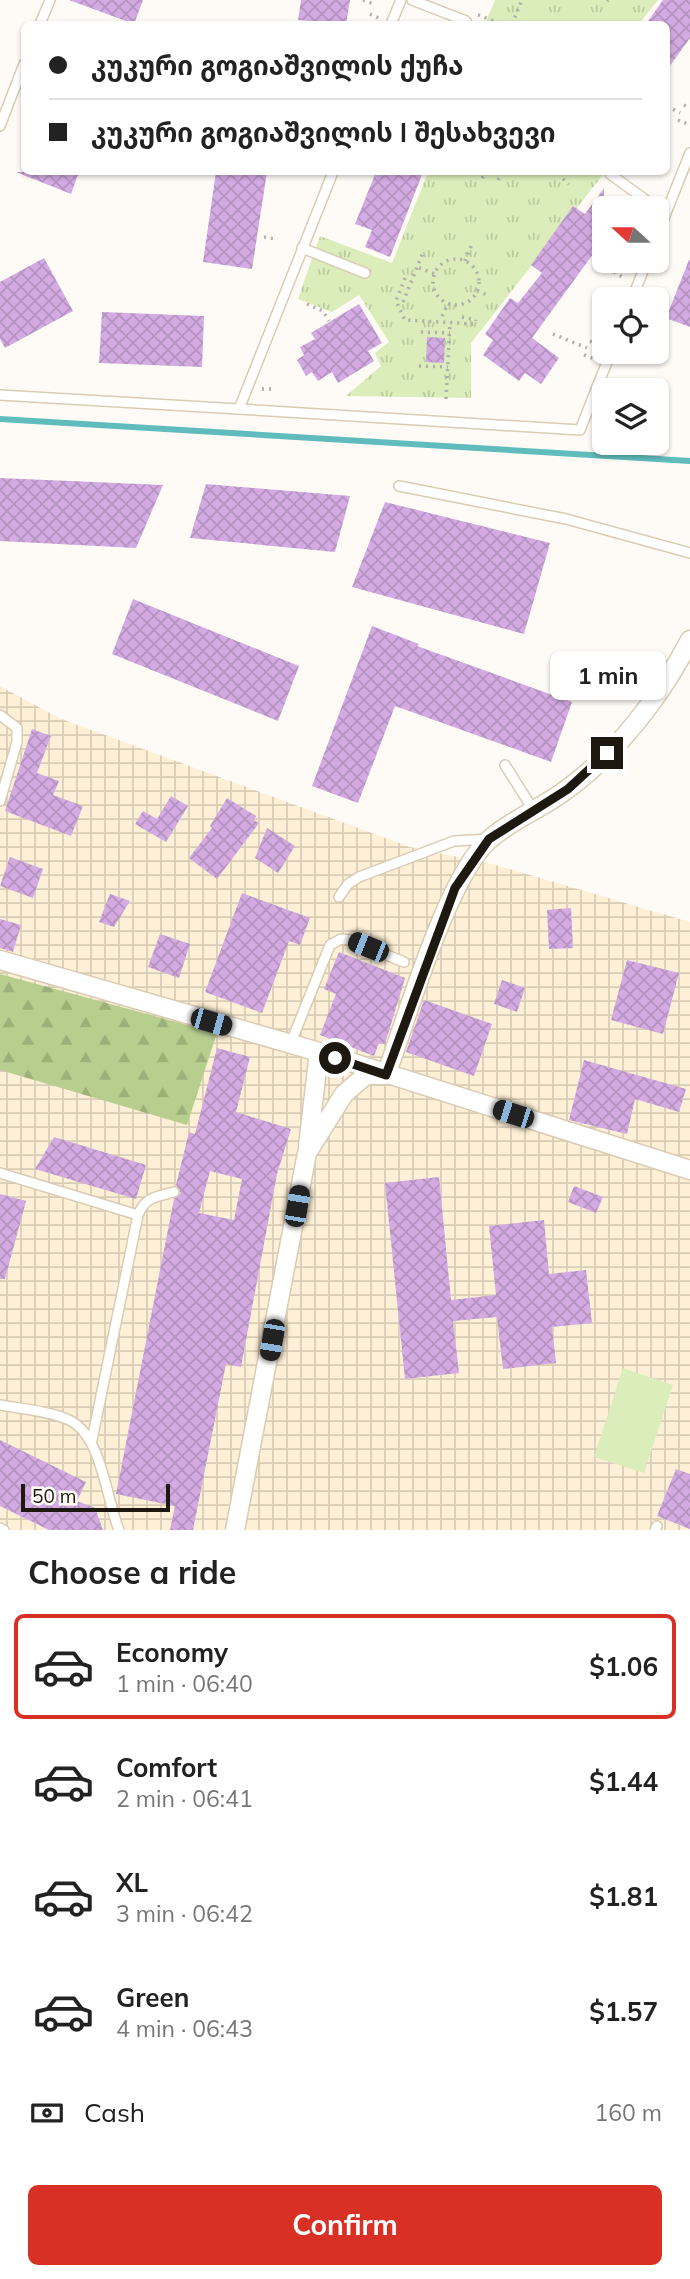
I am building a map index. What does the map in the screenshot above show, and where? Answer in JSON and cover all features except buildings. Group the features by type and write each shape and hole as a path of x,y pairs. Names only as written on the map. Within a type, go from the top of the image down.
{"street":[{"path":"386,1075 455,888 489,839 568,789 627,734 678,664 690,640"},
{"path":"0,960 319,1052 690,1170"},
{"path":"235,1530 307,1153 319,1052"},
{"path":"307,1153 344,1094 366,1075 386,1075"}],"lane":[{"path":"41,21 50,0"},
{"path":"392,21 401,0"},
{"path":"412,0 466,21"},
{"path":"0,126 21,72"},
{"path":"669,206 690,153"},
{"path":"239,409 331,175"},
{"path":"611,175 641,196"},
{"path":"302,248 365,273"},
{"path":"637,287 642,273"},
{"path":"0,396 580,430 606,364"},
{"path":"399,486 566,519 690,553"},
{"path":"0,715 18,728 18,742 0,800"},
{"path":"505,765 534,811"},
{"path":"339,897 348,884 383,867 454,841 489,839"},
{"path":"290,1045 330,945 341,939 350,940 404,962"},
{"path":"0,1173 138,1215"},
{"path":"120,1530 92,1440 138,1215 143,1203 174,1192"},
{"path":"0,1405 69,1420 92,1440"}],"path":[{"path":"363,0 374,4"},
{"path":"513,21 522,0"},
{"path":"684,105 690,108"},
{"path":"670,108 680,113"},
{"path":"678,120 690,125"},
{"path":"498,180 500,175"},
{"path":"563,179 569,184"},
{"path":"264,237 275,239"},
{"path":"465,261 471,244"},
{"path":"403,302 419,268 424,250"},
{"path":"451,260 465,261 477,273 477,291 462,304 448,303 435,291 435,274 451,260"},
{"path":"419,268 435,274"},
{"path":"617,273 638,284"},
{"path":"405,278 396,302 405,320 475,324 476,320 462,317"},
{"path":"477,291 490,296"},
{"path":"442,316 448,303"},
{"path":"307,304 323,311 328,321"},
{"path":"446,399 450,322"},
{"path":"421,332 450,333"},
{"path":"553,334 587,348"},
{"path":"419,366 448,367"}],"shaded area":[{"path":"0,686 59,718 410,847 496,865 690,922 690,1530 0,1530"}],"green space":[{"path":"495,0 658,0 641,21 486,21"},
{"path":"427,175 603,175 471,343 471,398 346,396 381,366 375,353 389,342 359,295 332,312 298,299 320,236 392,263"},
{"path":"0,974 217,1033 187,1125 0,1070"},
{"path":"623,1368 673,1385 644,1473 594,1457"}],"waterway":[{"path":"0,419 690,461"}],"route":[{"path":"335,1058 386,1075 455,888 489,839 568,789 607,753"}]}
